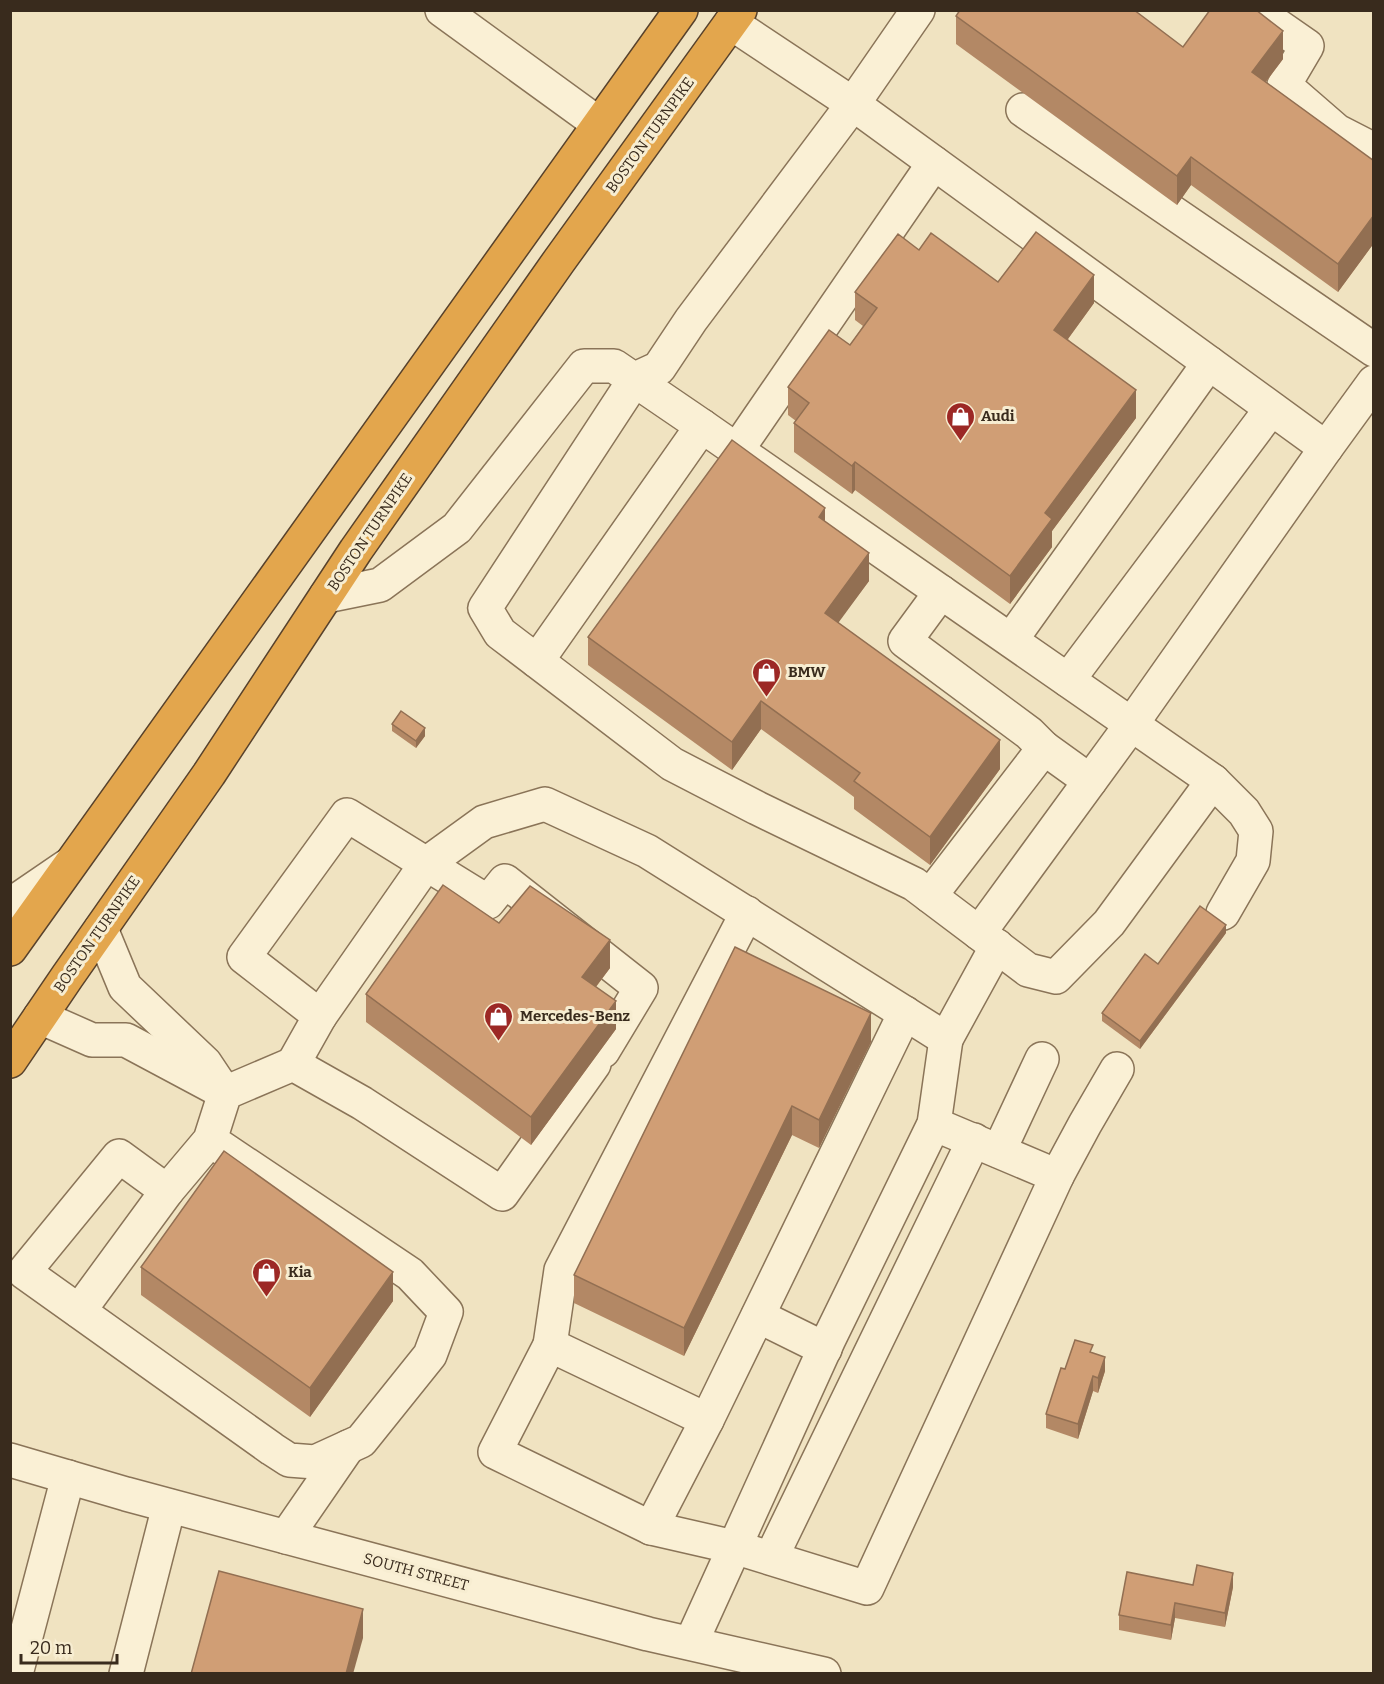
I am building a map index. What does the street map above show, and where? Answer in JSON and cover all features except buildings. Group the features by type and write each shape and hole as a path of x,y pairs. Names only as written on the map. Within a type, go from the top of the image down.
{"highway":[{"path":"10,949 681,10"},
{"name":"BOSTON TURNPIKE","path":"10,1061 220,758 356,550 559,261 735,17"}],"street":[{"path":"918,10 853,104 691,320 658,368 635,379 485,608 500,633 672,764 914,884 1028,969 1056,977 1109,923 1213,782"},
{"path":"1256,10 1308,46 1284,85 1337,131 1374,150"},
{"path":"446,12 599,124"},
{"path":"735,17 1326,448"},
{"path":"1023,110 1374,350"},
{"path":"738,450 934,163"},
{"path":"1011,640 1209,363"},
{"path":"326,596 380,585 457,528 584,366 614,366 1213,782 1244,812 1256,831 1253,861 1223,913"},
{"path":"691,1643 825,1349 934,1124 945,1039 988,939 1090,780 1374,382"},
{"path":"1068,680 1271,408"},
{"path":"537,661 702,426"},
{"path":"940,592 905,641 1029,733 1044,748 1090,780"},
{"path":"930,897 1044,748"},
{"path":"79,1311 167,1191 210,1140 225,1093 293,1064 320,1016 426,864 484,822 545,804 648,851 945,1039"},
{"path":"293,1064 362,1103 502,1194 598,1057 641,988 505,881 488,903 347,815 244,957 320,1016"},
{"path":"10,905 71,864"},
{"path":"747,913 561,1270 550,1345 495,1452 651,1528 734,1546 867,1588 1057,1176 1117,1070"},
{"path":"101,929 125,987 205,1064 225,1093"},
{"path":"651,1528 707,1420 905,1013"},
{"path":"40,1017 92,1040 126,1040 225,1093"},
{"path":"771,1558 986,1146 1042,1059"},
{"path":"934,1124 1057,1176"},
{"path":"167,1191 119,1156 24,1272 289,1460 315,1462 361,1441 430,1355 446,1312 410,1274 210,1140"},
{"path":"758,1316 825,1349"},
{"path":"550,1345 707,1420"},
{"path":"286,1537 348,1447"},
{"name":"SOUTH STREET","path":"10,1460 169,1506 648,1634 824,1674"},
{"path":"16,1674 68,1477"},
{"path":"126,1674 169,1506"}],"place":[{"name":"Audi","path":"960,442"},
{"name":"BMW","path":"767,698"},
{"name":"Mercedes-Benz","path":"499,1042"},
{"name":"Kia","path":"267,1298"}]}
